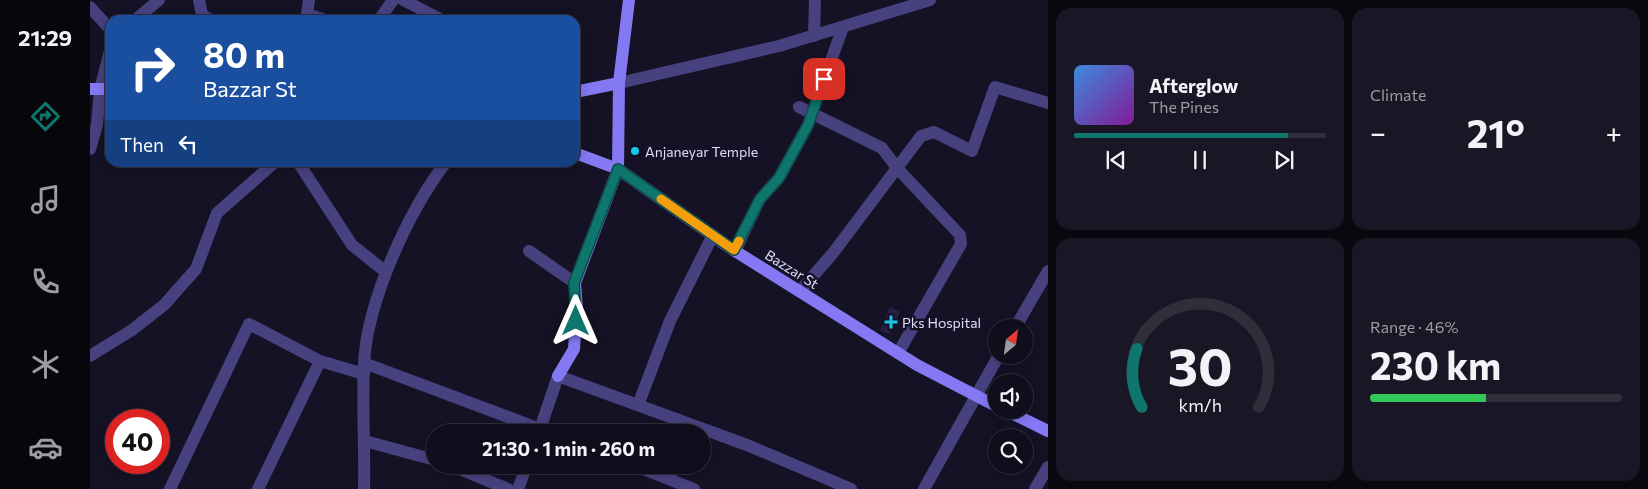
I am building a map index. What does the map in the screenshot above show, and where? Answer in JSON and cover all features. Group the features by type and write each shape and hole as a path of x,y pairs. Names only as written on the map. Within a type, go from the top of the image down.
{"main road":[{"path":"558,376 574,349 577,307 574,283 618,169 619,82 629,0"},
{"path":"580,91 619,82"},
{"name":"Bazzar St","path":"580,155 618,169 734,250 898,353 988,402"},
{"path":"1023,419 1048,431"}],"street":[{"path":"141,15 159,0"},
{"path":"199,0 202,15"},
{"path":"306,15 309,0"},
{"path":"383,15 394,0"},
{"path":"403,0 432,15"},
{"path":"814,36 815,0"},
{"path":"619,82 779,46 922,1"},
{"path":"90,7 105,24"},
{"path":"734,250 760,199 779,178 808,125 843,27"},
{"path":"90,149 97,125 100,89 105,70"},
{"path":"800,291 833,253 921,136 934,132 972,151 995,87 1048,102"},
{"path":"799,107 882,148 897,168 960,235 961,244 898,353"},
{"path":"90,356 116,341 164,305 196,269 217,213 270,167"},
{"path":"301,167 352,245 386,272"},
{"path":"364,489 364,368 369,333 386,272 424,191 442,167"},
{"path":"638,405 670,321 713,235"},
{"path":"529,251 574,283"},
{"path":"1020,319 1048,271"},
{"path":"170,489 250,324 320,361 364,368 520,424"},
{"path":"258,489 320,361"},
{"path":"924,489 994,364"},
{"path":"544,424 558,376 747,445 852,489"},
{"path":"365,441 426,458"},
{"path":"1035,489 1048,467"},
{"path":"472,474 508,489"},
{"path":"518,489 524,474"},
{"path":"656,474 694,489"}],"building":[{"path":"890,307 900,312 889,334 880,330"}],"slow traffic":[{"path":"661,199 734,250 739,241"}],"place":[{"name":"Anjaneyar Temple","path":"635,151"},
{"name":"Pks Hospital","path":"891,322"}],"route":[{"path":"576,321 577,307 574,283 618,169 734,250 760,199 779,178 808,125 824,79"}]}
